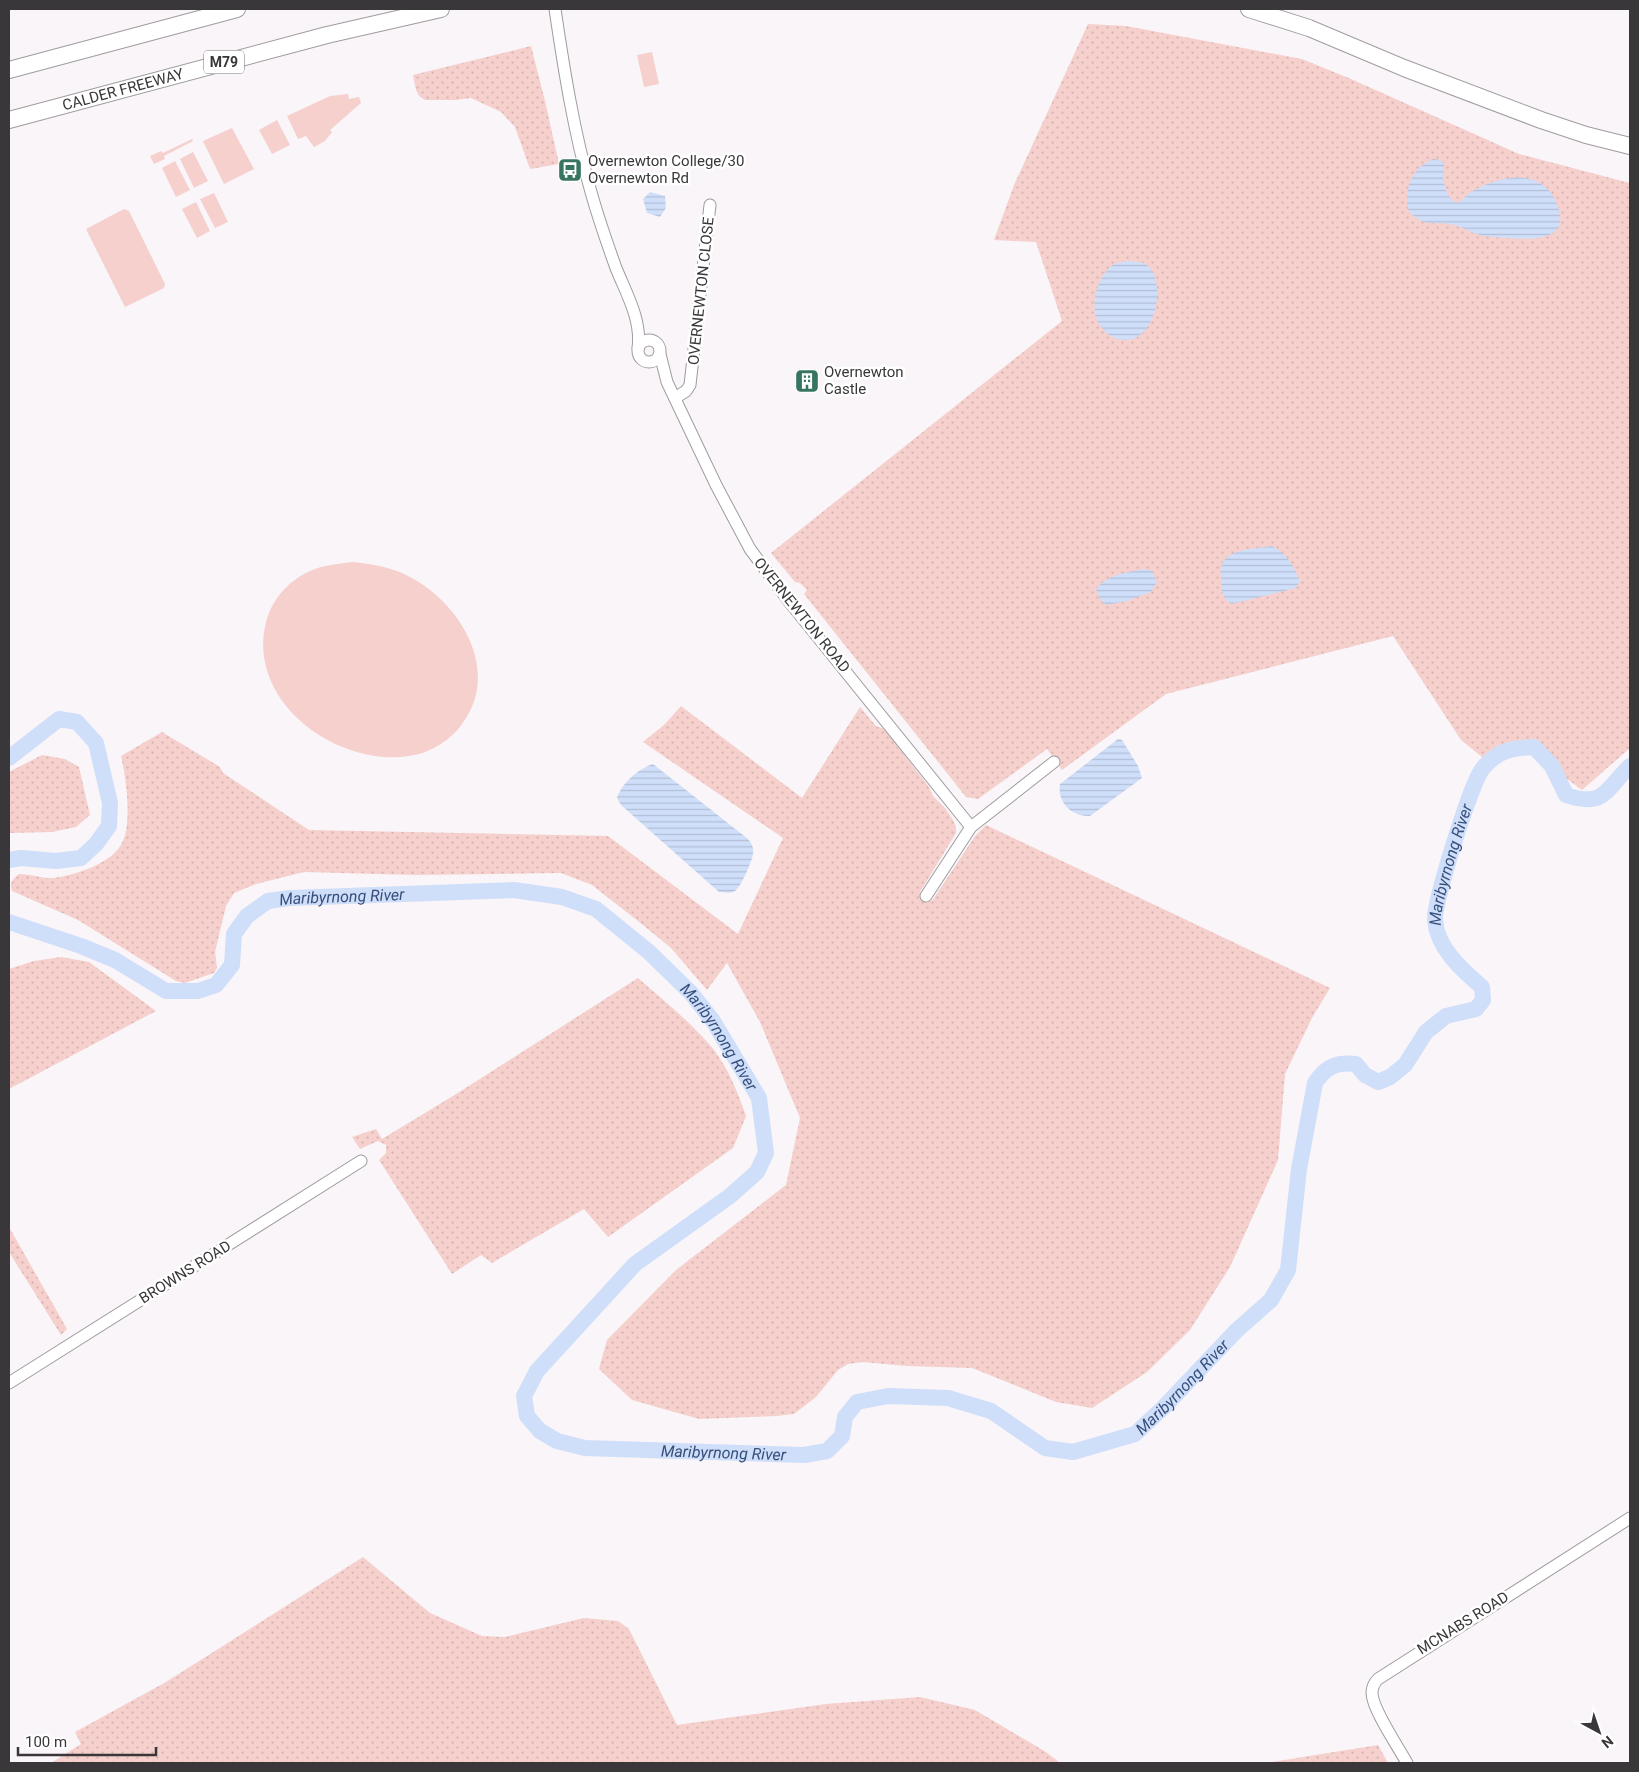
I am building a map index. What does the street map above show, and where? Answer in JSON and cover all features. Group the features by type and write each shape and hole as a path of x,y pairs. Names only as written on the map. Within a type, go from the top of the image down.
{"highway":[{"path":"9,70 237,9"},
{"name":"CALDER FREEWAY","path":"9,120 327,35 441,9"},
{"path":"1249,9 1309,28 1404,68 1541,120 1586,135 1630,146"}],"street":[{"path":"555,9 570,106 583,163 607,241 634,312 639,333 638,348 640,358 648,362 657,360 660,354 660,347 634,312"},
{"name":"OVERNEWTON CLOSE","path":"671,390 689,388 710,205"},
{"path":"638,348 644,341 653,340"},
{"name":"OVERNEWTON ROAD","path":"660,354 671,390"},
{"name":"OVERNEWTON ROAD","path":"648,362 658,370 671,390 716,485 756,559 971,827"},
{"path":"926,896 971,827 1054,762"},
{"name":"BROWNS ROAD","path":"9,1383 362,1161"},
{"name":"MCNABS ROAD","path":"1408,1763 1372,1698 1372,1687 1378,1679 1630,1518"}],"shaded area":[{"path":"1088,24 1126,26 1302,59 1519,154 1630,183 1630,748 1582,790 1518,743 1492,751 1487,761 1461,740 1393,636 1166,694 1062,770 1047,749 978,799 966,797 804,594 807,590 800,583 795,582 771,553 1062,321 1036,242 994,240 1014,185"},
{"path":"531,46 559,164 530,169 515,127 501,112 471,98 425,100 419,96 416,90 413,75"},
{"path":"652,52 659,84 644,87 637,55"},
{"path":"348,94 349,99 359,97 361,103 330,130 332,132 325,141 314,147 306,136 298,139 287,116 330,96"},
{"path":"277,120 290,145 272,154 259,130"},
{"path":"232,128 254,169 224,184 203,141"},
{"path":"192,139 193,141 164,156 165,159 154,164 150,156 161,151 163,153"},
{"path":"193,152 208,181 194,188 180,159"},
{"path":"175,161 190,190 176,197 162,168"},
{"path":"214,193 228,222 215,228 200,199"},
{"path":"196,202 210,231 197,238 182,209"},
{"path":"124,209 129,211 165,284 164,288 125,307 86,229"},
{"path":"352,562 389,568 410,577 445,603 459,621 470,640 476,661 478,682 473,704 462,724 452,736 432,749 409,756 381,757 353,751 327,740 303,723 283,702 270,678 263,651 266,622 276,599 287,586 308,572 324,566"},
{"path":"681,706 802,798 860,707 876,726 884,729 929,787 933,796 945,808 956,827 956,833 920,892 932,901 975,836 986,825 1330,988 1312,1018 1285,1074 1278,1160 1230,1267 1190,1330 1147,1372 1092,1408 1056,1402 972,1368 907,1366 863,1362 848,1364 838,1370 816,1397 794,1414 699,1419 632,1400 599,1369 607,1340 676,1270 786,1185 800,1118 760,1022 727,963 707,990 671,948 592,885 561,873 416,875 304,872 256,884 234,893 226,906 215,952 217,968 214,973 185,983 176,981 78,920 12,891 12,881 19,874 54,878 83,871 112,856 123,841 128,811 125,775 121,756 162,732 220,767 223,773 309,830 608,836 738,934 783,838 643,742 665,724"},
{"path":"42,755 65,759 79,767 90,815 76,827 52,832 9,833 9,772"},
{"path":"61,957 89,962 156,1011 9,1089 9,969 34,961"},
{"path":"638,978 678,1012 714,1050 729,1074 746,1116 733,1148 608,1237 584,1209 492,1263 481,1255 452,1274 379,1160 386,1153 386,1145 378,1141 360,1149 352,1137 376,1129 382,1139"},
{"path":"9,1227 67,1329 61,1335 9,1252"},
{"path":"363,1557 430,1613 482,1636 505,1637 584,1618 618,1621 629,1629 677,1725 826,1704 920,1697 975,1710 1046,1752 1060,1763 51,1763 81,1744 75,1732 166,1682"},
{"path":"1378,1745 1388,1763 1270,1763 1272,1762"}],"water":[{"path":"1433,159 1443,163 1445,188 1451,199 1456,203 1471,192 1493,182 1505,179 1528,179 1539,182 1548,189 1560,213 1560,224 1556,231 1548,235 1539,238 1517,239 1483,236 1455,225 1429,223 1420,220 1410,213 1408,208 1409,184 1418,169"},
{"path":"650,192 665,196 666,208 660,217 647,213 643,199"},
{"path":"1128,261 1147,265 1153,273 1157,296 1151,322 1144,332 1135,338 1123,340 1111,336 1101,327 1095,312 1095,303 1098,285 1107,270 1115,264"},
{"path":"1272,546 1286,556 1292,566 1300,581 1296,588 1231,604 1228,602 1221,588 1223,561 1234,553"},
{"path":"1146,569 1152,571 1157,582 1151,592 1127,601 1106,605 1100,599 1096,589 1106,580 1119,574"},
{"path":"1118,739 1122,740 1138,766 1142,778 1090,816 1077,814 1067,808 1061,797 1060,784"},
{"path":"653,764 751,843 752,857 743,879 735,891 729,893 719,892 621,805 617,798 619,792 636,773"}],"waterway":[{"name":"Maribyrnong River","path":"9,758 59,719 77,722 96,743 110,803 109,826 96,844 81,858 56,861 21,858 9,860"},
{"name":"Maribyrnong River","path":"9,922 81,946 115,960 166,991 198,991 216,985 232,965 234,934 247,916 268,901 290,898 514,890 562,897 596,909 649,952 691,993 713,1021 759,1098 766,1153 757,1172 730,1196 635,1264 537,1371 524,1396 527,1416 540,1431 557,1441 585,1448 804,1455 827,1451 842,1436 845,1417 857,1402 888,1396 948,1398 991,1411 1045,1448 1073,1452 1135,1434 1164,1407 1236,1331 1271,1300 1288,1270 1299,1169 1315,1083 1319,1077 1332,1066 1343,1064 1356,1064 1365,1075 1378,1082 1390,1077 1405,1065 1426,1032 1446,1016 1476,1009 1483,1000 1482,987 1459,966 1445,949 1440,940 1435,920 1440,891 1454,842 1470,795 1483,768 1494,757 1506,751 1534,747 1552,766 1566,795 1589,799 1597,798 1603,794 1630,766"}],"place":[{"name":"Overnewton College/30 Overnewton Rd","path":"570,170"},
{"name":"Overnewton Castle","path":"807,381"}]}
